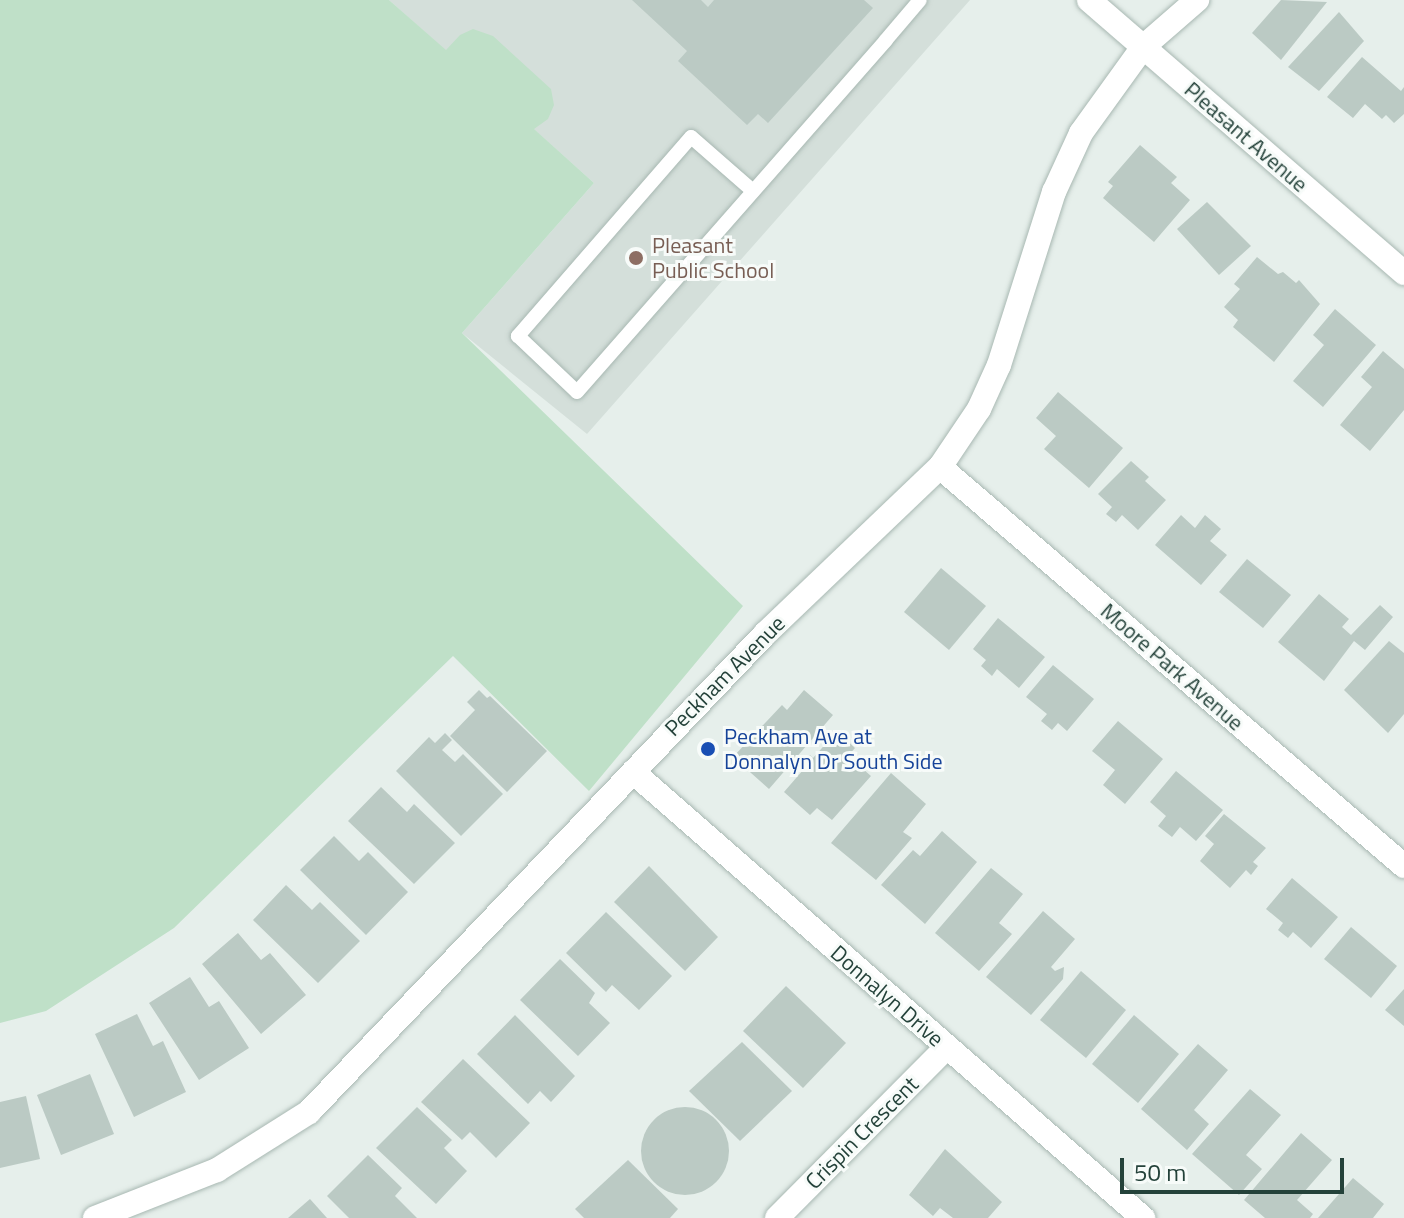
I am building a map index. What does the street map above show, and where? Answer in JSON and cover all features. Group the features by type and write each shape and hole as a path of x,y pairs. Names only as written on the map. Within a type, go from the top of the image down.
{"street":[{"name":"Pleasant Avenue","path":"1089,0 1404,273"},
{"name":"Peckham Avenue","path":"110,1215 217,1170 309,1112 765,634 940,467 979,409 999,365 1054,192 1067,162 1102,101 1143,47 1197,0"},
{"name":"Moore Park Avenue","path":"940,467 1404,866"},
{"name":"Donnalyn Drive","path":"633,772 1143,1218"},
{"name":"Crispin Crescent","path":"777,1218 946,1048"}],"lane":[{"path":"753,191 691,137 518,336 577,392 753,191 920,0"}],"shaded area":[{"name":"Pleasant Public School","path":"389,0 970,0 587,434 462,333 594,183"}],"green space":[{"path":"0,0 389,0 446,50 460,35 473,29 493,36 551,89 554,105 548,119 534,129 594,183 462,333 743,606 589,791 453,656 174,928 46,1011 0,1023"}],"building":[{"path":"632,0 701,0 708,7 714,0 864,0 873,8 768,123 758,114 747,125 678,61 687,51"},
{"path":"1281,0 1327,2 1281,60 1252,33"},
{"path":"1339,12 1364,41 1319,91 1288,67"},
{"path":"1362,57 1401,91 1404,87 1404,114 1394,123 1386,115 1382,119 1365,104 1353,118 1327,97"},
{"path":"1140,145 1177,177 1171,183 1190,200 1154,242 1103,198 1113,186 1108,182"},
{"path":"1207,202 1251,246 1219,275 1177,229"},
{"path":"1257,257 1278,274 1283,272 1296,283 1299,280 1320,304 1274,362 1233,327 1238,320 1224,307 1240,289 1234,284"},
{"path":"1335,309 1376,345 1323,407 1293,381 1324,345 1313,335"},
{"path":"1383,351 1404,369 1404,410 1370,451 1340,425 1372,387 1361,377"},
{"path":"1058,392 1123,448 1089,488 1044,449 1056,436 1036,418"},
{"path":"1131,461 1149,477 1145,481 1166,500 1138,530 1122,515 1116,522 1106,514 1112,507 1098,494"},
{"path":"1181,515 1195,528 1205,515 1221,529 1210,541 1227,555 1201,585 1155,545"},
{"path":"1247,559 1291,595 1263,628 1219,592"},
{"path":"941,568 986,606 949,650 904,612"},
{"path":"1319,594 1349,619 1342,627 1351,635 1380,605 1393,617 1365,650 1354,641 1324,681 1278,642"},
{"path":"998,618 1045,657 1019,688 997,669 992,676 981,666 986,660 973,649"},
{"path":"1389,641 1404,653 1404,714 1388,733 1344,690"},
{"path":"1053,665 1094,699 1067,731 1058,723 1052,730 1041,721 1047,714 1026,697"},
{"path":"479,690 487,698 490,696 547,751 507,792 450,736 475,710 467,702"},
{"path":"804,690 833,715 769,789 733,757 782,705 787,710"},
{"path":"1118,721 1163,759 1125,804 1103,785 1115,770 1092,751"},
{"path":"445,733 452,740 442,750 455,762 463,754 503,794 461,836 396,771 429,737 435,743"},
{"path":"840,734 855,748 848,756 871,776 832,820 817,808 810,815 784,792 803,770 799,767 810,755 813,758 830,739 834,742"},
{"path":"1176,771 1223,810 1196,841 1180,827 1172,837 1158,826 1166,816 1150,802"},
{"path":"891,773 926,804 903,832 912,838 876,880 831,843"},
{"path":"381,787 407,812 414,804 455,843 414,884 348,821"},
{"path":"1224,814 1266,848 1253,862 1258,866 1251,875 1246,870 1230,888 1200,861 1214,844 1205,836"},
{"path":"942,831 977,862 925,924 881,885 913,850 920,856"},
{"path":"334,836 359,861 368,852 408,892 366,935 300,870"},
{"path":"649,866 718,937 685,971 614,902"},
{"path":"991,868 1023,894 999,923 1012,934 979,971 935,933"},
{"path":"1292,878 1338,917 1311,948 1293,932 1288,938 1278,930 1283,923 1266,909"},
{"path":"286,885 312,910 320,902 360,941 318,983 253,920"},
{"path":"1043,911 1075,939 1051,967 1055,971 1064,967 1063,979 1031,1015 986,977"},
{"path":"606,912 672,976 639,1010 612,985 606,992 566,953"},
{"path":"1351,927 1397,966 1371,998 1324,959"},
{"path":"238,933 261,960 270,953 306,995 261,1034 202,964"},
{"path":"560,959 595,993 589,1003 610,1023 578,1056 520,1000"},
{"path":"1081,971 1126,1010 1086,1058 1040,1020"},
{"path":"190,977 209,1007 219,1001 249,1048 199,1080 149,1003"},
{"path":"786,986 846,1043 803,1088 743,1031"},
{"path":"1404,989 1404,1026 1385,1010"},
{"path":"137,1014 153,1046 163,1041 186,1092 134,1117 95,1034"},
{"path":"515,1015 575,1076 551,1102 540,1091 528,1104 477,1054"},
{"path":"1134,1015 1179,1054 1138,1103 1092,1064"},
{"path":"742,1042 792,1091 740,1141 689,1091"},
{"path":"1198,1044 1228,1070 1194,1110 1209,1124 1187,1150 1141,1109"},
{"path":"463,1059 530,1123 496,1158 470,1132 462,1140 421,1102"},
{"path":"90,1074 114,1134 61,1155 37,1095"},
{"path":"1250,1089 1281,1115 1246,1155 1262,1169 1239,1195 1192,1154"},
{"path":"26,1096 40,1159 0,1168 0,1102"},
{"path":"417,1107 452,1140 444,1148 467,1171 436,1204 376,1148"},
{"path":"676,1107 694,1107 710,1114 722,1126 729,1142 729,1160 722,1176 710,1188 694,1195 676,1195 660,1188 648,1176 641,1160 641,1142 648,1126 660,1114"},
{"path":"1301,1133 1332,1160 1297,1200 1313,1214 1310,1218 1265,1218 1244,1200"},
{"path":"945,1149 1002,1202 988,1218 953,1218 940,1208 933,1216 909,1195"},
{"path":"368,1155 402,1188 395,1196 417,1218 349,1218 327,1196"},
{"path":"628,1160 678,1209 670,1218 584,1218 575,1209"},
{"path":"1353,1178 1384,1204 1373,1218 1318,1218"},
{"path":"310,1199 327,1218 288,1218"}],"place":[{"name":"Pleasant Public School","path":"636,258"},
{"name":"Peckham Ave at Donnalyn Dr South Side","path":"708,749"}]}
